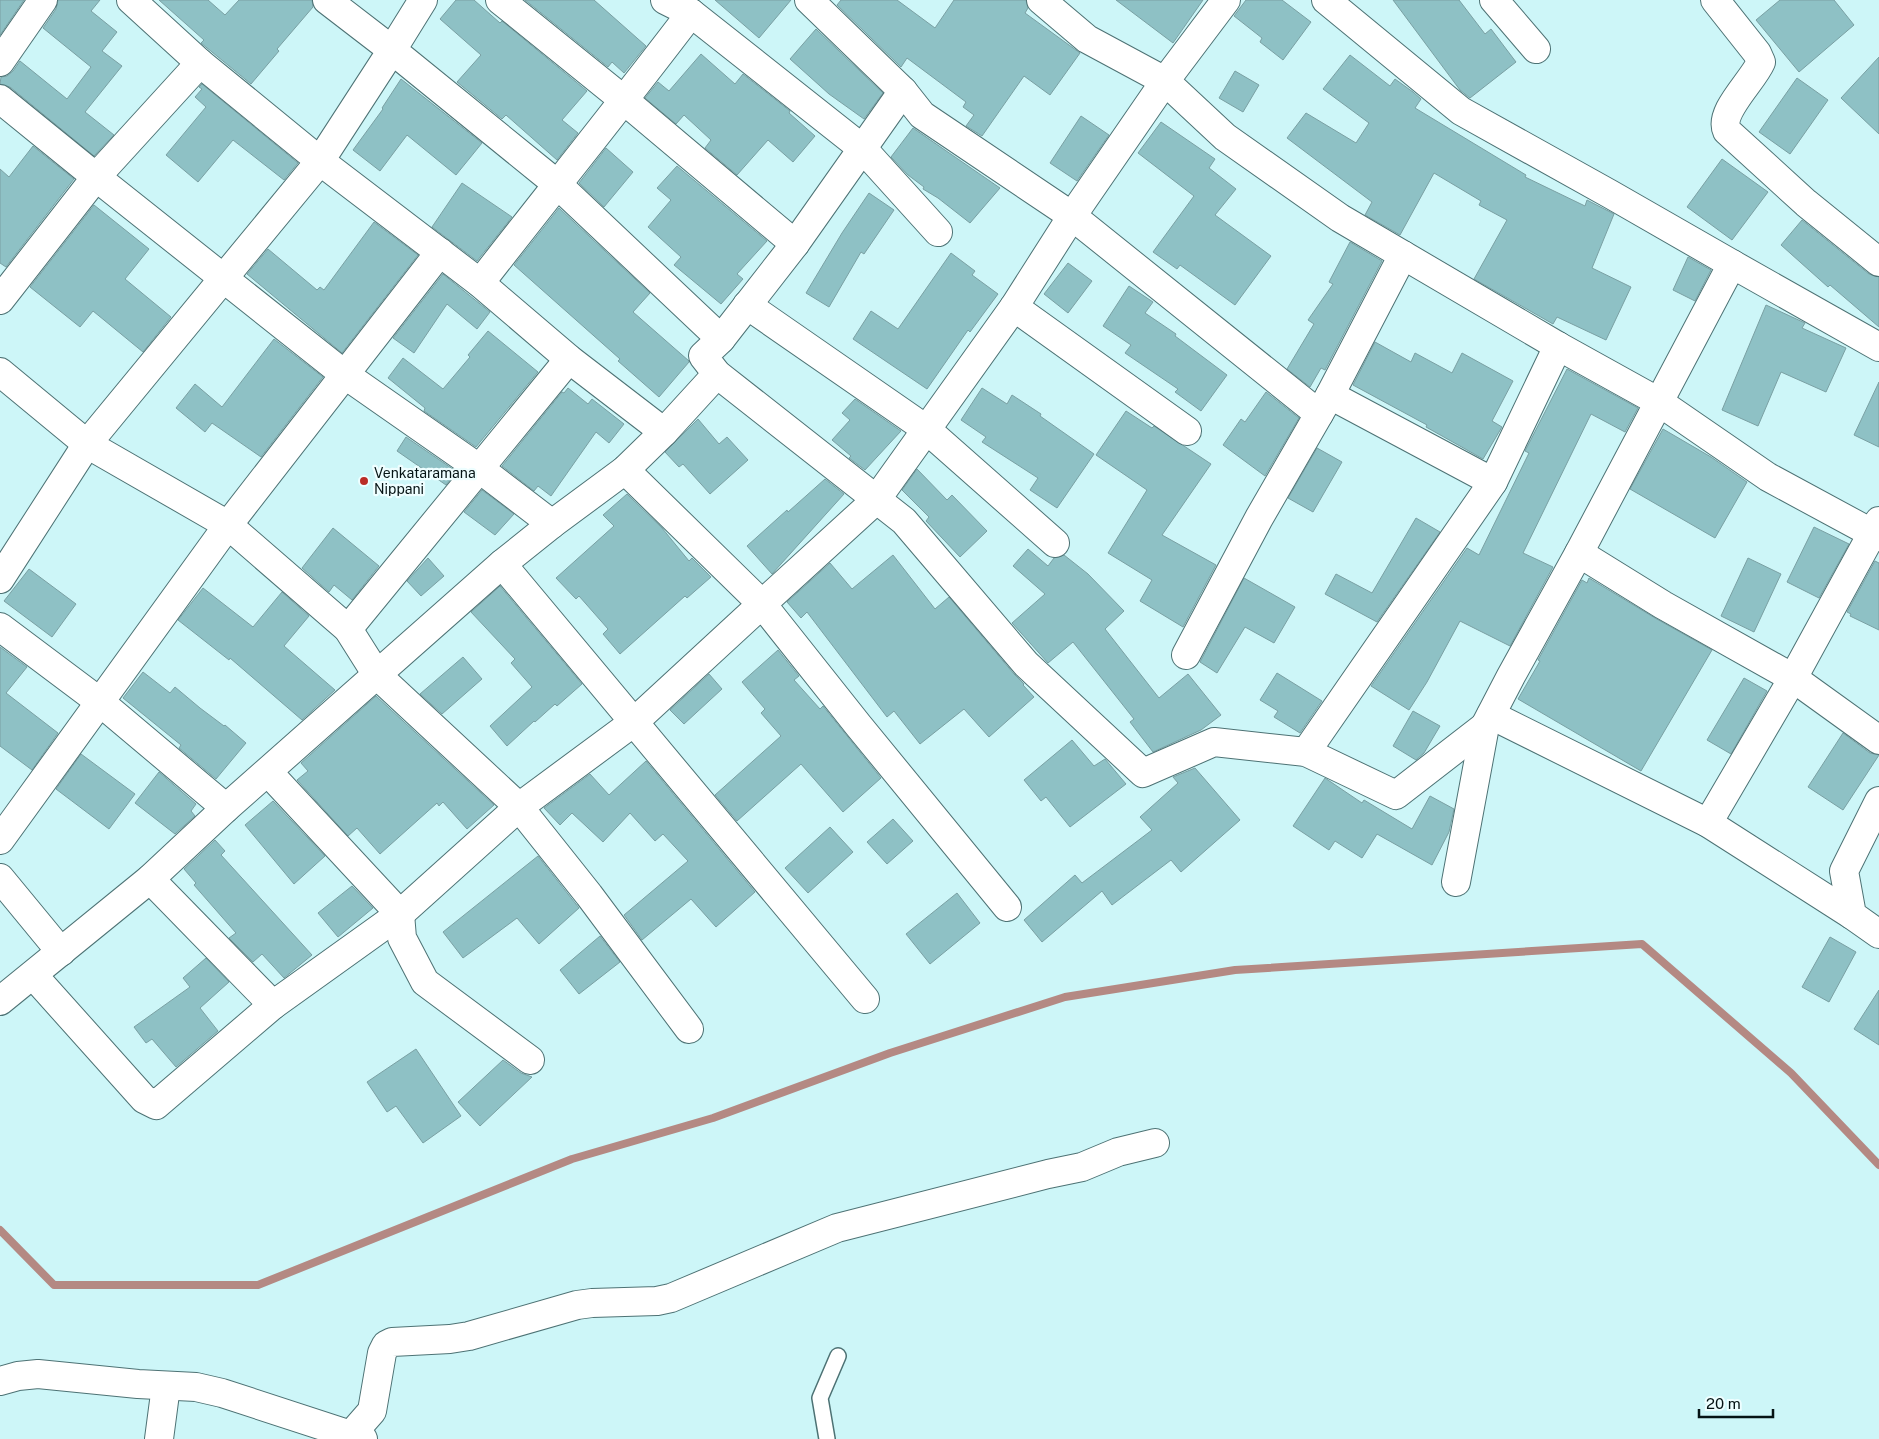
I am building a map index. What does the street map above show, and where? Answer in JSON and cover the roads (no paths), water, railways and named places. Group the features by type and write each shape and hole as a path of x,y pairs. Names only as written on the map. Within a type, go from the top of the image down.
{"street":[{"path":"0,62 44,0"},
{"path":"131,0 200,63 320,161 480,283 569,359 664,432"},
{"path":"327,0 392,50 557,184 721,339"},
{"path":"0,579 87,444 320,161 423,0"},
{"path":"500,0 625,101 795,244"},
{"path":"665,0 691,13 863,149 938,232"},
{"path":"809,0 903,91 922,115 1072,216 1324,405 1493,482"},
{"path":"1041,0 1087,39 1165,82 1225,137 1340,218 1558,346 1659,402 1768,477 1877,530 1708,823"},
{"path":"33,975 144,1099 156,1105 273,1005 400,914 519,807 634,722 876,500 1014,308 1072,216 1165,82 1226,0"},
{"path":"1326,0 1461,111 1879,347"},
{"path":"1494,0 1536,49"},
{"path":"1715,0 1757,52 1761,62 1727,113 1724,126 1727,131 1806,203 1879,262"},
{"path":"480,283 625,101 691,13"},
{"path":"0,300 96,178 200,63"},
{"path":"903,91 795,244 721,339 703,356 717,374 904,521 1026,664 1142,773 1214,742 1306,752 1396,795 1488,721"},
{"path":"0,99 96,178 344,374 480,469 552,524"},
{"path":"0,840 228,525 440,252"},
{"path":"1186,655 1259,518 1324,405 1403,255"},
{"path":"1456,882 1488,721 1732,264"},
{"path":"747,305 926,429 1055,544"},
{"path":"1014,308 1187,431"},
{"path":"1306,752 1493,482 1558,346"},
{"path":"348,629 569,359"},
{"path":"0,372 87,444 228,525 348,629 377,675 519,807 589,895 689,1029"},
{"path":"0,1001 150,879 226,808 502,564 625,470 664,432 717,374"},
{"path":"625,470 762,604 1007,908"},
{"path":"1578,553 1663,605 1793,678 1879,740"},
{"path":"502,564 865,1000"},
{"path":"0,627 100,702 226,808"},
{"path":"1488,721 1708,823 1879,934"},
{"path":"268,772 400,914 402,938 425,982 530,1060"},
{"path":"1852,915 1844,870 1879,800"},
{"path":"0,878 61,952"},
{"path":"150,879 273,1005"},
{"path":"0,1381 18,1376 38,1374 208,1389 314,1432 357,1437 372,1411 382,1353 386,1345 392,1342 450,1339 469,1336 592,1303 664,1300 837,1228 1082,1166 1118,1152 1155,1143"},
{"path":"159,1439 166,1386"}],"lane":[{"path":"827,1439 820,1398 838,1356"}],"waterway":[{"path":"0,1230 54,1285 258,1285 572,1159 713,1118 890,1053 1065,997 1235,970 1642,944 1791,1073 1879,1165"}],"place":[{"name":"Venkataramana Nippani","path":"364,481"}]}
